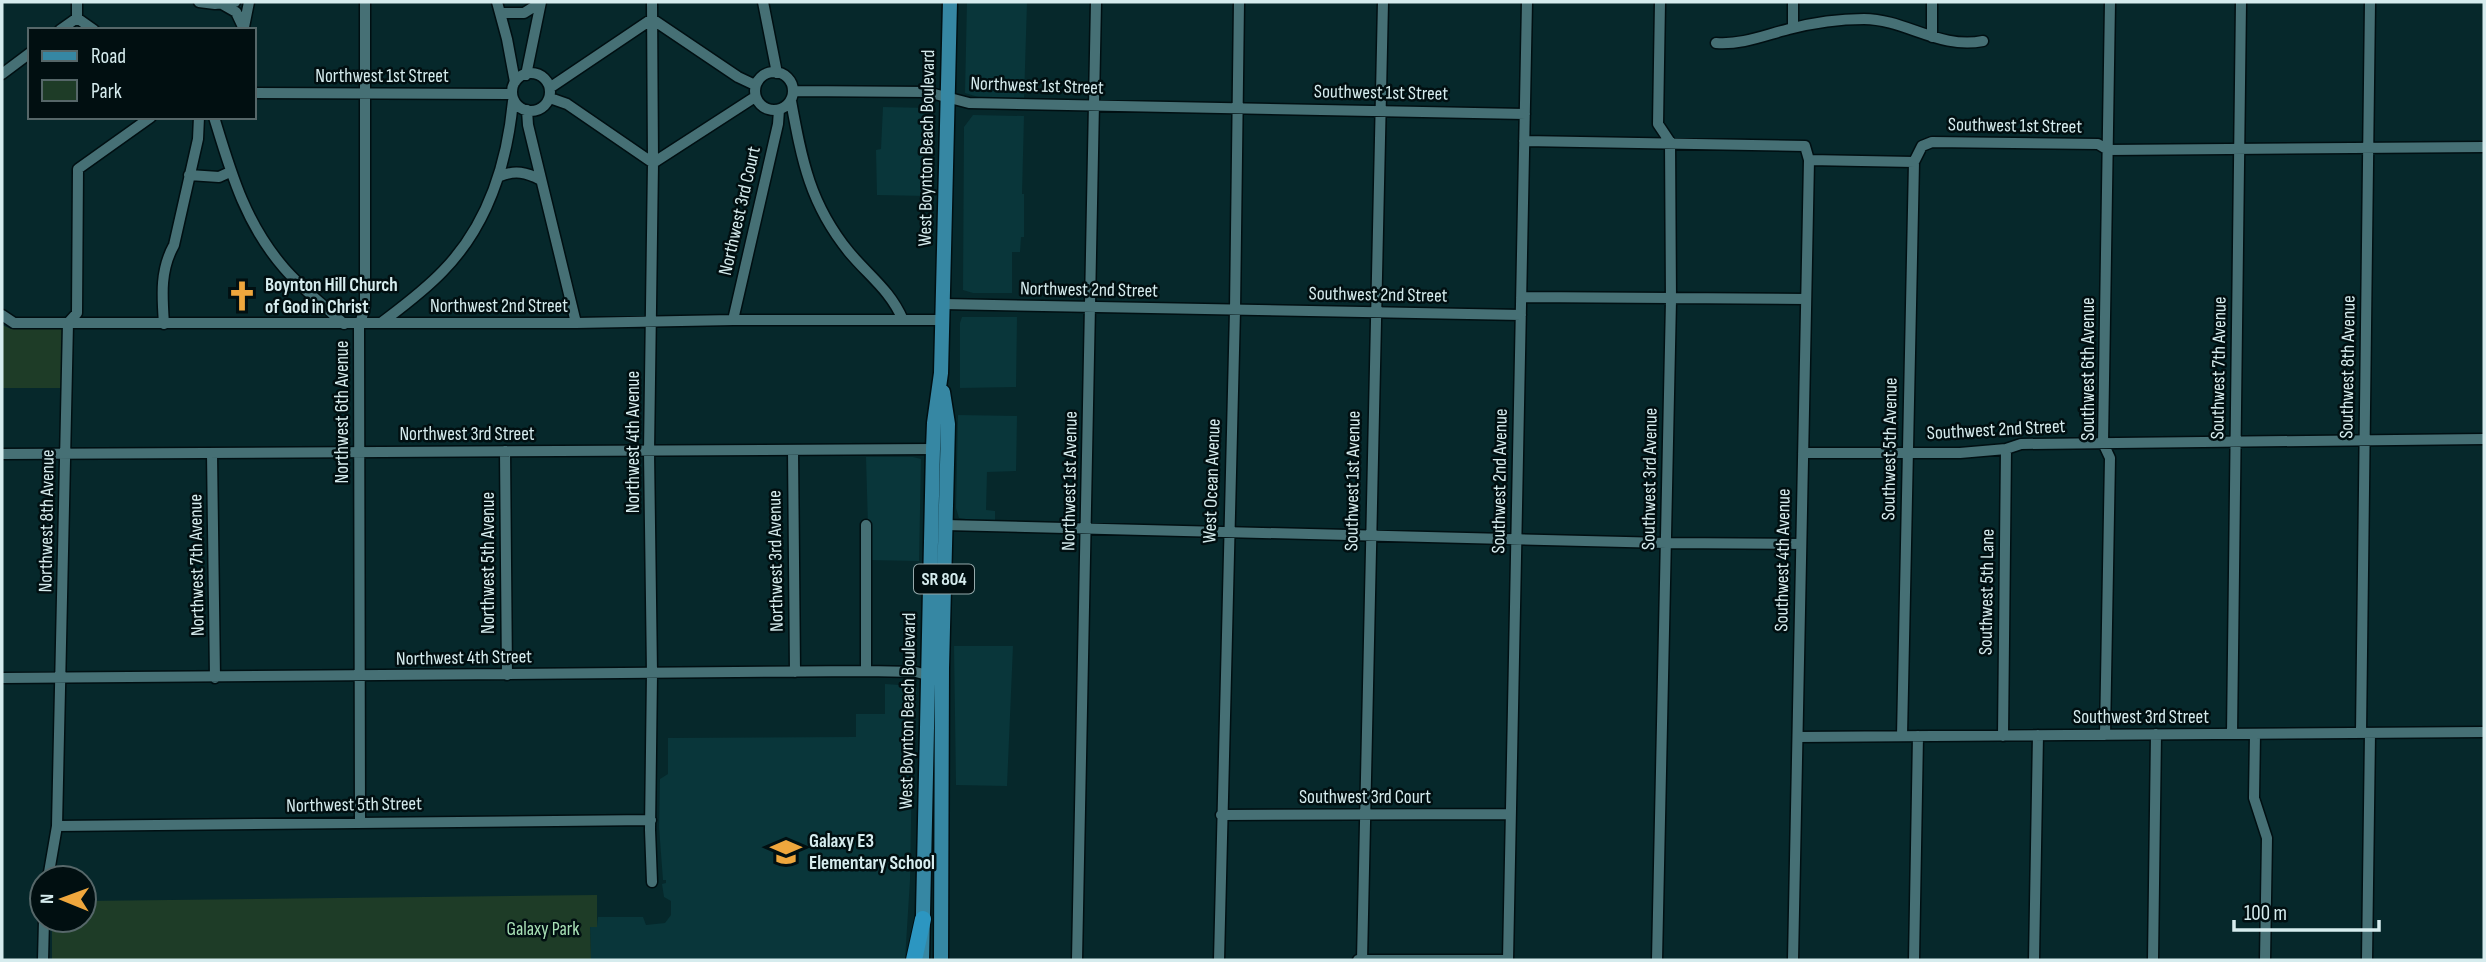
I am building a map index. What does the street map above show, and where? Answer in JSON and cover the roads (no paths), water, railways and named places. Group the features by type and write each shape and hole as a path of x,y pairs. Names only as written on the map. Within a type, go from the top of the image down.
{"highway":[{"path":"914,960 923,919"}],"main road":[{"name":"West Boynton Beach Boulevard","path":"922,960 933,449 941,378 950,2"},
{"name":"West Boynton Beach Boulevard","path":"941,378 948,424 941,960"},
{"path":"927,675 934,689 934,745 942,781"}],"street":[{"path":"77,2 77,18"},
{"path":"199,2 235,2"},
{"path":"244,28 249,2"},
{"name":"Northwest 6th Avenue","path":"360,823 359,324 365,306 365,2"},
{"path":"381,323 430,284 455,258 476,227 499,176 508,147 514,82 497,2"},
{"path":"501,13 524,13 541,2"},
{"path":"526,75 541,2"},
{"name":"Northwest 4th Avenue","path":"652,2 649,452 652,882"},
{"path":"763,2 777,73"},
{"name":"Northwest 1st Avenue","path":"1077,960 1096,2"},
{"name":"West Ocean Avenue","path":"1219,960 1235,310 1239,2"},
{"name":"Southwest 1st Avenue","path":"1360,960 1382,2"},
{"name":"Southwest 2nd Avenue","path":"1508,960 1527,2"},
{"name":"Southwest 3rd Avenue","path":"1657,960 1671,300 1670,142 1658,124 1660,2"},
{"path":"1793,2 1793,28"},
{"path":"1932,2 1932,37"},
{"name":"Southwest 6th Avenue","path":"2105,735 2110,458 2103,443 2110,2"},
{"name":"Southwest 7th Avenue","path":"2232,734 2241,2"},
{"name":"Southwest 8th Avenue","path":"2367,960 2364,440 2370,2"},
{"path":"221,4 236,12 244,28"},
{"path":"63,28 77,18"},
{"path":"77,18 91,28"},
{"path":"512,98 517,106 527,110 545,106 551,93 652,19 738,77 755,85"},
{"path":"1716,43 1742,43 1793,28 1865,19 1881,20 1957,44 1983,41"},
{"path":"2,74 28,54"},
{"path":"793,96 779,110 763,107 755,97 755,85 763,76 777,73 789,79 793,96 812,193 836,235 895,301 903,320"},
{"path":"514,82 526,75 542,77 551,93 653,163 755,97"},
{"name":"Northwest 1st Street","path":"793,96 927,92 970,103 1237,109"},
{"name":"Northwest 1st Street","path":"256,93 512,98"},
{"name":"Southwest 1st Street","path":"1237,109 1525,114"},
{"path":"527,110 528,125 576,323"},
{"name":"Northwest 3rd Court","path":"733,320 779,110"},
{"name":"Northwest 8th Avenue","path":"50,864 57,826 68,323 77,313 78,169 148,119"},
{"path":"164,324 162,284 166,260 174,245 198,139 199,119"},
{"path":"215,119 230,172 245,210 284,268 344,324"},
{"path":"1524,141 1805,146 1809,160 1914,162"},
{"name":"Southwest 1st Street","path":"1914,162 1922,146 1932,142 2098,144 2108,150 2484,146"},
{"name":"Southwest 4th Avenue","path":"1793,960 1809,160"},
{"name":"Southwest 5th Avenue","path":"1902,736 1914,162"},
{"path":"189,175 206,178 230,172"},
{"path":"499,176 520,172 541,180"},
{"path":"1521,297 1806,299"},
{"name":"Northwest 2nd Street","path":"943,304 1235,310"},
{"name":"Southwest 2nd Street","path":"1235,310 1521,315"},
{"name":"Northwest 2nd Street","path":"2,315 14,323 164,324 943,320"},
{"name":"Southwest 2nd Street","path":"1803,453 1960,453 2006,449 2021,444 2484,439"},
{"name":"Northwest 3rd Street","path":"2,454 933,449"},
{"name":"Southwest 5th Lane","path":"2003,736 2006,449"},
{"name":"Northwest 3rd Avenue","path":"793,450 795,672"},
{"name":"Northwest 5th Avenue","path":"505,451 507,675"},
{"name":"Northwest 7th Avenue","path":"212,453 215,678"},
{"path":"866,525 866,671"},
{"path":"945,525 1801,544"},
{"name":"Northwest 4th Street","path":"2,678 866,671 914,672 927,675"},
{"name":"Southwest 3rd Street","path":"1798,737 2484,732"},
{"path":"2153,960 2156,734"},
{"path":"2255,734 2254,799 2267,838 2265,960"},
{"path":"2034,960 2038,735"},
{"path":"1914,960 1918,736"},
{"name":"Southwest 3rd Court","path":"1221,815 1510,814"},
{"name":"Northwest 5th Street","path":"57,826 651,820"},
{"path":"43,960 44,934"},
{"path":"1360,960 1508,960"}],"place":[{"name":"Boynton Hill Church of God in Christ","path":"242,296"},
{"name":"Galaxy E3 Elementary School","path":"786,852"}],"park label":[{"name":"Galaxy Park","path":"543,929"}]}
